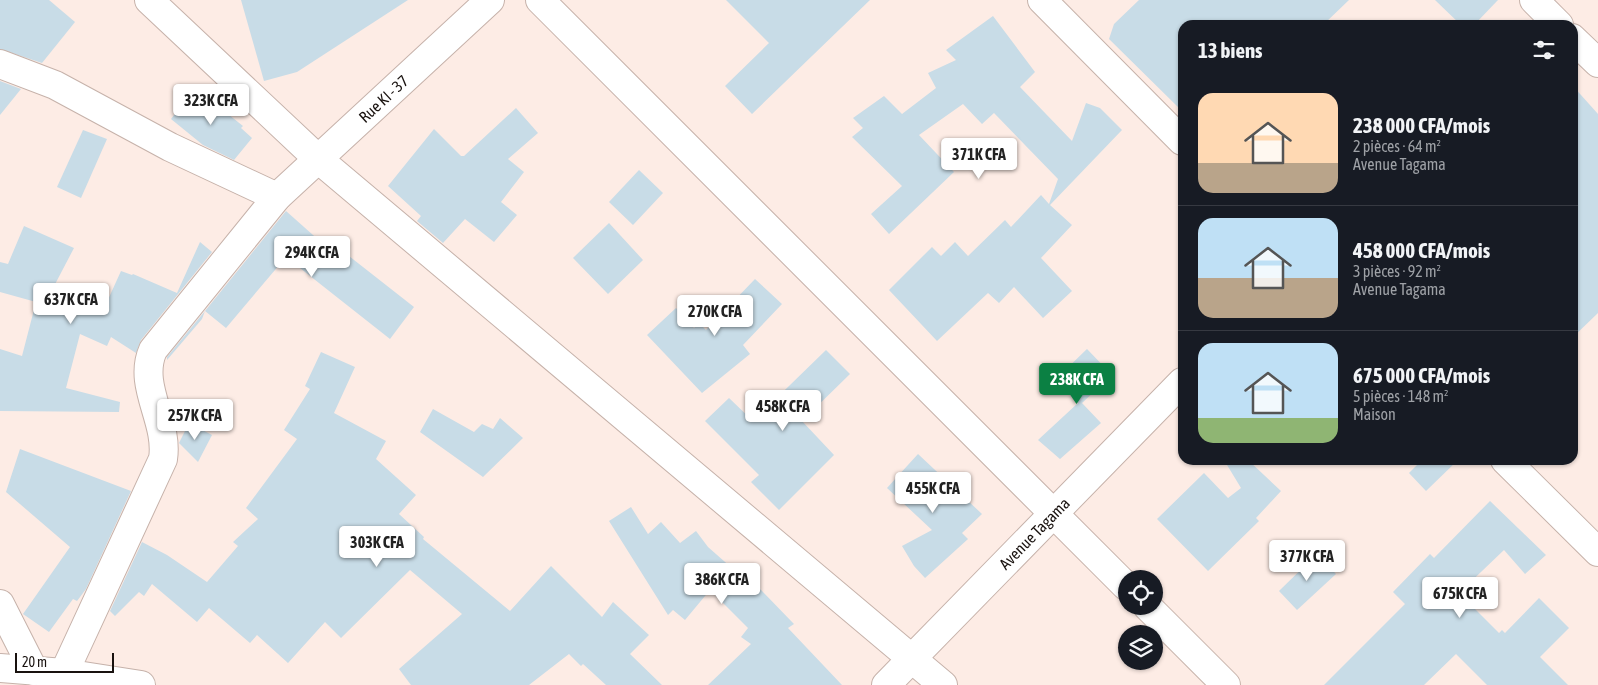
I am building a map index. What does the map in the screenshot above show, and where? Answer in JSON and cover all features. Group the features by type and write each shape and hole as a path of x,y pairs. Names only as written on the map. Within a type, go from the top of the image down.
{"street":[{"path":"149,0 317,158 943,685"},
{"path":"540,0 1118,578"},
{"path":"1042,0 1178,137"},
{"name":"Rue KI - 37","path":"46,675 163,459 164,433 148,382 147,363 153,350 276,198 480,3"},
{"path":"1578,44 1598,63"},
{"path":"0,64 56,86 170,147 276,198"},
{"name":"Avenue Tagama","path":"886,685 913,660 1178,386"},
{"path":"1510,465 1598,552"},
{"path":"0,604 46,675"},
{"path":"1156,615 1226,685"},
{"path":"0,668 125,683"}],"building":[{"path":"0,0 49,0 75,22 42,63 0,49"},
{"path":"241,0 408,0 297,72 264,81"},
{"path":"726,0 870,0 752,114 725,86 769,43"},
{"path":"1139,0 1349,0 1328,20 1178,20 1178,107 1109,39 1114,24"},
{"path":"1435,0 1498,0 1479,20 1456,20"},
{"path":"993,16 1035,72 1020,87 1072,141 1086,103 1100,108 1122,130 1050,205 1072,225 1041,258 1072,291 1043,318 1014,287 999,303 988,293 937,341 889,290 932,247 941,256 955,242 968,256 1005,220 1011,227 1041,195 1049,204 1058,179 994,113 982,124 963,104 919,135 954,172 889,234 871,214 902,186 852,137 863,128 853,118 884,96 902,114 936,88 928,73 956,60 946,50"},
{"path":"0,81 21,89 0,115"},
{"path":"195,88 243,126 241,128 252,138 234,160 203,145 171,119"},
{"path":"1578,92 1598,114 1598,313 1578,332"},
{"path":"516,108 538,133 508,159 524,172 501,202 517,215 494,242 465,219 443,243 417,221 421,216 388,186 434,129 461,156 464,156"},
{"path":"83,130 107,139 81,198 57,187"},
{"path":"639,170 663,193 633,225 609,202"},
{"path":"286,211 322,243 326,238 414,307 390,339 286,257 226,328 205,311"},
{"path":"609,223 643,260 608,294 573,258"},
{"path":"24,226 74,248 52,290 106,304 121,271 133,274 177,293 200,242 212,252 141,340 136,353 111,337 107,346 80,334 66,388 120,402 119,412 0,411 0,349 22,356 36,302 0,292 0,262 8,264"},
{"path":"755,279 782,304 743,345 750,354 702,393 647,335 676,308 694,328 699,323 706,330"},
{"path":"205,311 202,319 167,360 167,357"},
{"path":"1087,349 1112,375 1082,403 1101,423 1060,459 1038,440 1078,403 1056,379"},
{"path":"826,350 850,374 802,421 834,455 779,510 751,482 759,475 705,421 729,398 753,421"},
{"path":"321,352 355,367 334,413 386,441 376,459 416,495 399,514 424,537 423,539 510,611 551,566 602,617 613,602 649,635 630,654 662,685 606,685 569,654 529,685 411,685 399,669 462,614 410,570 341,638 325,622 288,663 257,635 250,643 209,608 197,622 152,584 144,596 139,592 115,616 110,611 142,542 167,555 207,582 238,546 233,542 258,519 246,508 297,439 284,430 310,389 305,386"},
{"path":"433,409 474,432 482,424 493,429 500,418 523,438 483,477 420,432"},
{"path":"189,423 212,435 198,462 179,443"},
{"path":"20,449 131,491 86,589 77,601 73,599 49,632 23,614 70,547 6,492"},
{"path":"918,454 982,514 962,533 968,539 925,578 914,566 902,546 932,530 887,488"},
{"path":"1227,465 1253,465 1281,491 1256,518 1259,521 1208,571 1157,519 1204,473 1228,498 1241,488"},
{"path":"1417,465 1453,465 1426,491 1409,473"},
{"path":"1490,501 1546,555 1525,574 1504,550 1459,593 1499,633 1502,630 1505,633 1539,598 1569,628 1540,657 1568,685 1487,685 1456,654 1424,685 1324,685 1405,604 1393,592 1430,554 1434,558"},
{"path":"631,507 648,534 661,522 680,543 696,531 708,547 758,591 760,589 794,624 788,628 842,685 708,685 751,644 741,637 748,628 710,590 685,620 673,610 668,615 609,521"},
{"path":"1317,554 1336,574 1297,610 1279,591"}]}
